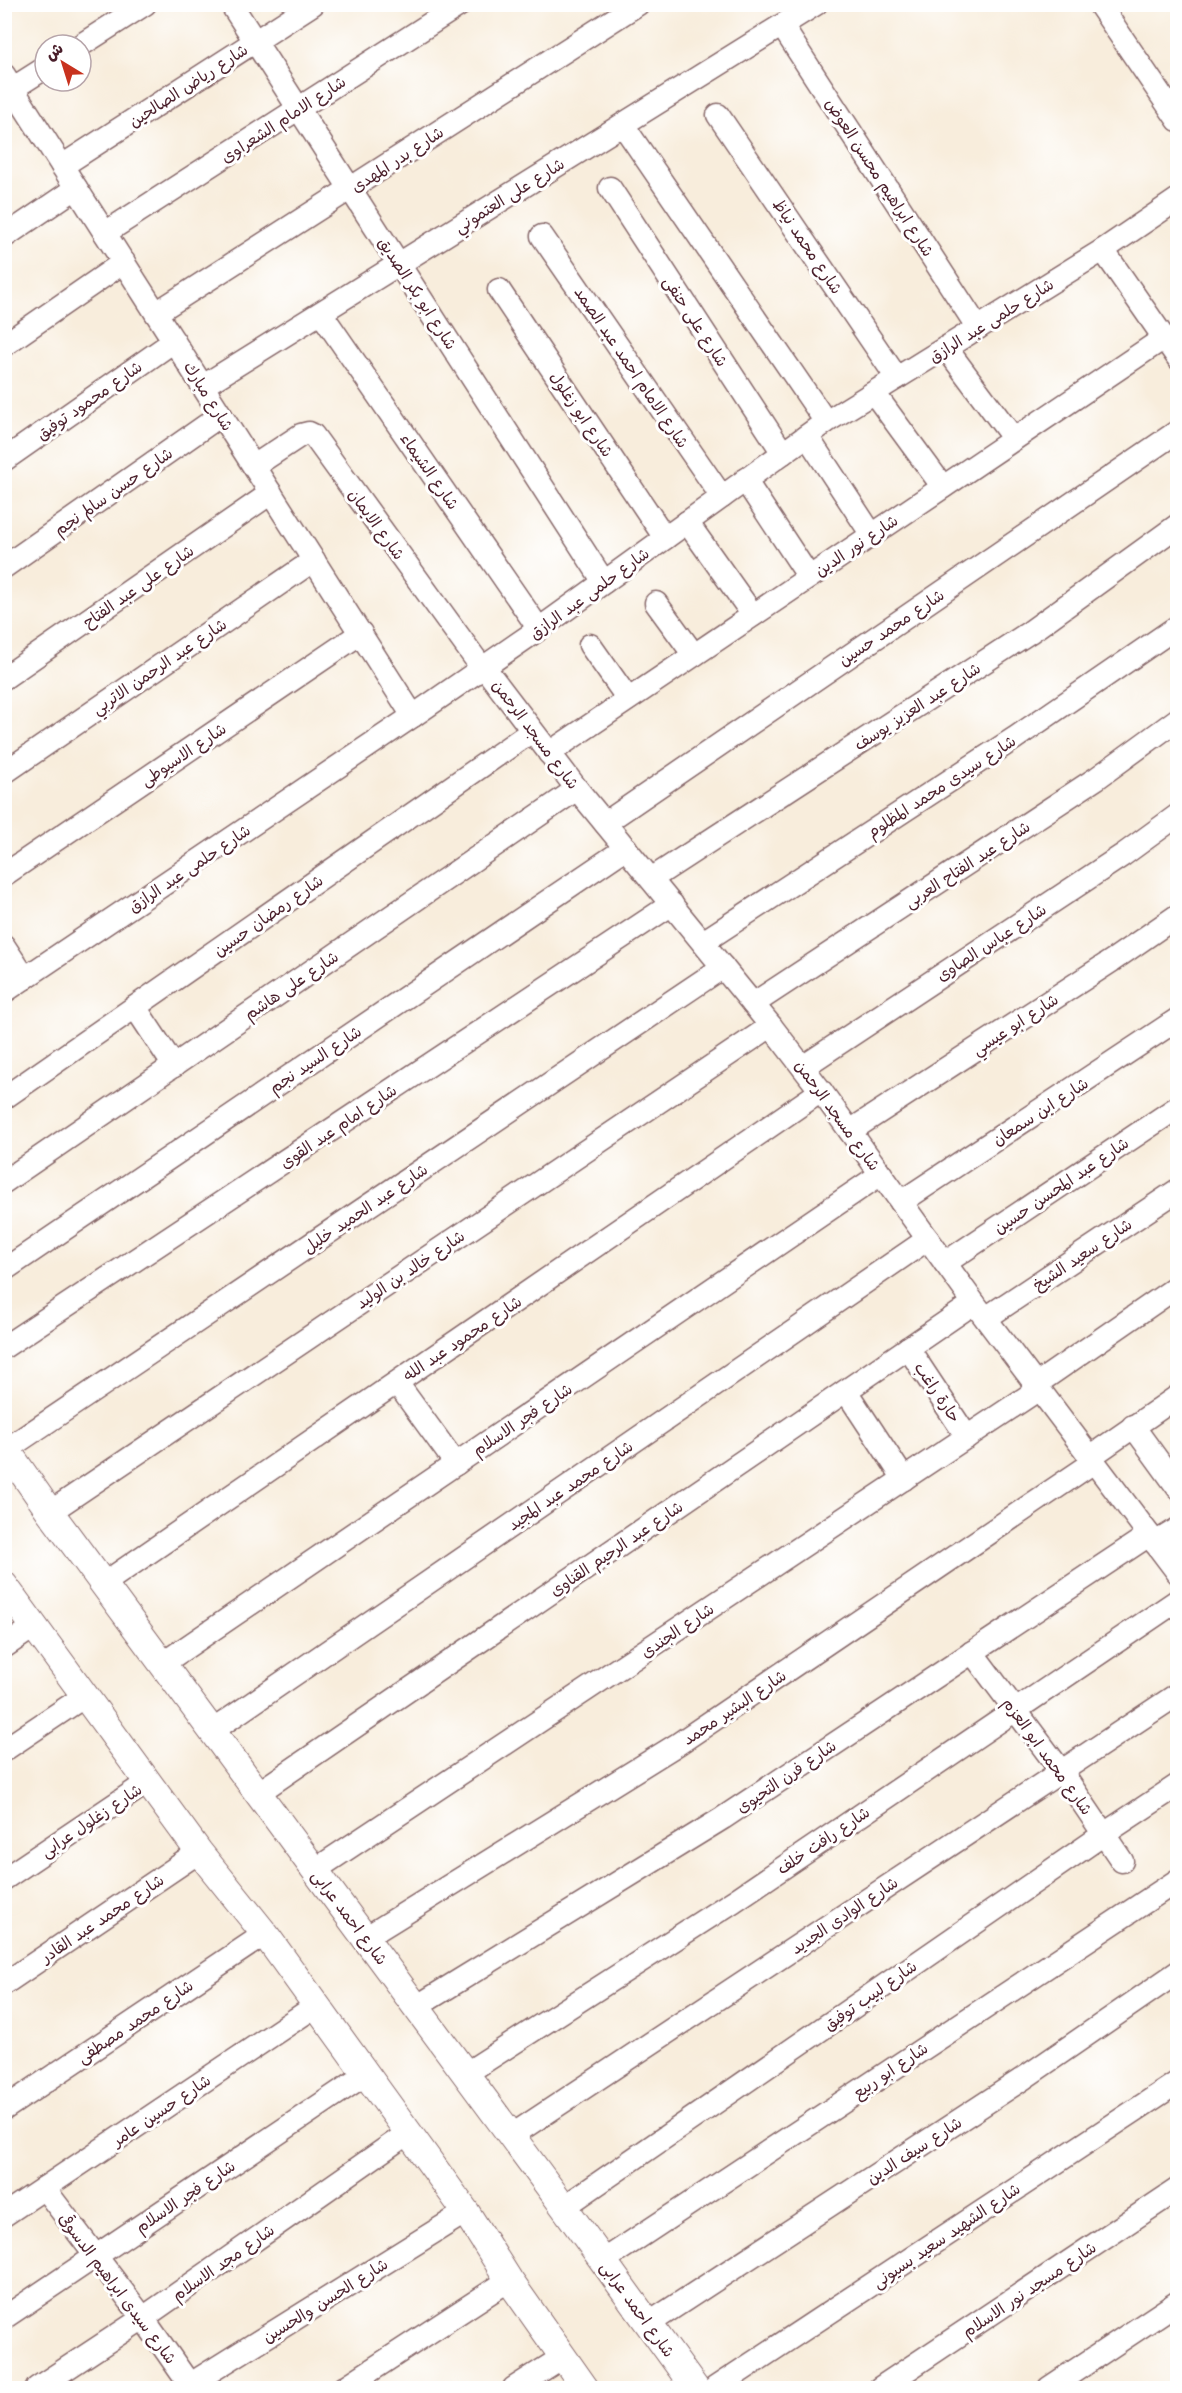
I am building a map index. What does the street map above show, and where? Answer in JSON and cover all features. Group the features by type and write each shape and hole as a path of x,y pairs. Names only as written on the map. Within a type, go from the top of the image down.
{"street":[{"path":"93,37 145,4"},
{"name":"شارع ابو بكر الصديق","path":"231,4 604,582"},
{"name":"شارع رياض الصالحين","path":"62,166 313,4"},
{"name":"شارع الامام الشعراوى","path":"105,233 461,4"},
{"name":"شارع بدر المهدى","path":"156,313 638,4"},
{"name":"شارع على العتموني","path":"203,387 816,4"},
{"path":"1099,4 1178,120"},
{"name":"شارع ابراهيم محسن العوض","path":"782,26 978,328"},
{"path":"7,86 33,74"},
{"name":"شارع مبارك","path":"7,86 124,262 413,716"},
{"name":"شارع محمد نياظ","path":"718,114 897,378"},
{"path":"623,125 826,422"},
{"path":"4,237 76,188"},
{"name":"شارع على حنفى","path":"610,188 783,453"},
{"name":"شارع حلمى عبد الرازق","path":"4,992 483,668 826,422 1103,250 1178,200"},
{"name":"شارع الامام احمد عبد الصمد","path":"542,236 722,497"},
{"path":"1103,250 1178,358"},
{"path":"4,345 124,262"},
{"name":"شارع ابو زغلول","path":"499,290 665,538"},
{"name":"شارع الشيماء","path":"321,313 539,629"},
{"name":"شارع نور الدين","path":"549,753 1164,338"},
{"name":"شارع محمود توفيق","path":"4,460 174,341"},
{"path":"946,348 1014,440"},
{"path":"874,393 943,487"},
{"name":"شارع حسن سالم نجم","path":"4,567 221,416"},
{"name":"شارع محمد حسين","path":"605,823 1178,431"},
{"name":"شارع الايمان","path":"254,466 301,435 313,435 483,668"},
{"path":"807,436 872,535"},
{"path":"745,480 809,577"},
{"name":"شارع على عبد الفتاح","path":"4,678 271,493"},
{"path":"687,522 753,615"},
{"name":"شارع عبد العزيز يوسف","path":"651,879 1030,632 1178,525"},
{"name":"شارع عبد الرحمن الاتربي","path":"4,773 314,560"},
{"path":"656,603 694,655"},
{"name":"شارع سيدى محمد المظلوم","path":"703,942 1015,738 1178,626"},
{"name":"شارع الاسيوطى","path":"4,875 361,633"},
{"path":"590,645 628,699"},
{"name":"شارع مسجد الرحمن","path":"483,668 577,789 822,1091 980,1311 1178,1573"},
{"name":"شارع عبد الفتاح العربى","path":"753,1004 1097,778 1178,719"},
{"name":"شارع رمضان حسين","path":"4,1098 532,731"},
{"name":"شارع على هاشم","path":"4,1182 577,789"},
{"name":"شارع عباس الصاوى","path":"803,1067 1123,855 1178,815"},
{"name":"شارع السيد نجم","path":"4,1270 626,849"},
{"name":"شارع امام عبد القوى","path":"4,1347 672,904"},
{"name":"شارع ابو عيسي","path":"850,1131 1113,960 1178,915"},
{"path":"4,946 25,978"},
{"name":"شارع عبد الحميد خليل","path":"6,1448 723,967"},
{"path":"135,1008 174,1066"},
{"name":"شارع ابن سمعان","path":"901,1202 1178,1019"},
{"name":"شارع خالد بن الوليد","path":"50,1512 771,1026"},
{"name":"شارع محمود عبد الله","path":"103,1584 822,1091"},
{"name":"شارع عبد المحسن حسين","path":"945,1263 1178,1107"},
{"name":"شارع فجر الاسلام","path":"162,1664 881,1174"},
{"name":"شارع سعيد الشيخ","path":"980,1311 1178,1190"},
{"name":"شارع محمد عبد المجيد","path":"212,1731 928,1239"},
{"name":"شارع الجندى","path":"315,1870 968,1437 1178,1286"},
{"name":"شارع عبد الرحيم القناوى","path":"258,1793 908,1348 980,1311"},
{"name":"حارة راغب","path":"908,1348 968,1437"},
{"path":"397,1383 456,1464"},
{"path":"846,1391 904,1479"},
{"name":"شارع البشير محمد","path":"365,1938 678,1744 1092,1459 1133,1426 1178,1396"},
{"path":"1133,1426 1178,1488"},
{"name":"شارع احمد عرابى","path":"6,1448 50,1512 564,2207 695,2388"},
{"name":"شارع فرن التحيوى","path":"416,2007 723,1818 972,1652 1152,1539 1178,1529"},
{"path":"4,1585 199,1852 265,1934 317,2005 466,2212 509,2280 585,2388"},
{"name":"شارع رافت خلف","path":"465,2074 734,1901 1178,1600"},
{"path":"4,1647 35,1626"},
{"name":"شارع محمد ابو العزم","path":"972,1652 1060,1771 1122,1861"},
{"name":"شارع الوادى الجديد","path":"511,2136 1178,1694"},
{"path":"4,1750 86,1695"},
{"name":"شارع زغلول عرابى","path":"4,1879 148,1782"},
{"name":"شارع لبيب توفيق","path":"564,2207 1178,1785"},
{"name":"شارع محمد عبد القادر","path":"4,1984 199,1852"},
{"name":"شارع ابو ربيع","path":"603,2261 1178,1880"},
{"name":"شارع محمد مصطفى","path":"4,2109 265,1934"},
{"name":"شارع سيف الدين","path":"648,2324 1014,2084 1178,1972"},
{"name":"شارع حسين عامر","path":"4,2215 317,2005"},
{"name":"شارع فجر الاسلام","path":"4,2318 366,2074"},
{"name":"شارع الشهيد سعيد بسيونى","path":"715,2388 1178,2082"},
{"name":"شارع مجد الاسلام","path":"37,2388 408,2133"},
{"name":"شارع سيدى ابراهيم الدسوقى","path":"44,2188 142,2318 188,2387"},
{"name":"شارع مسجد نور الاسلام","path":"880,2388 1178,2189"},
{"name":"شارع الحسن والحسين","path":"188,2387 466,2212"},
{"path":"344,2388 509,2280"},
{"path":"1049,2388 1178,2302"},
{"path":"514,2388 563,2357"}]}
